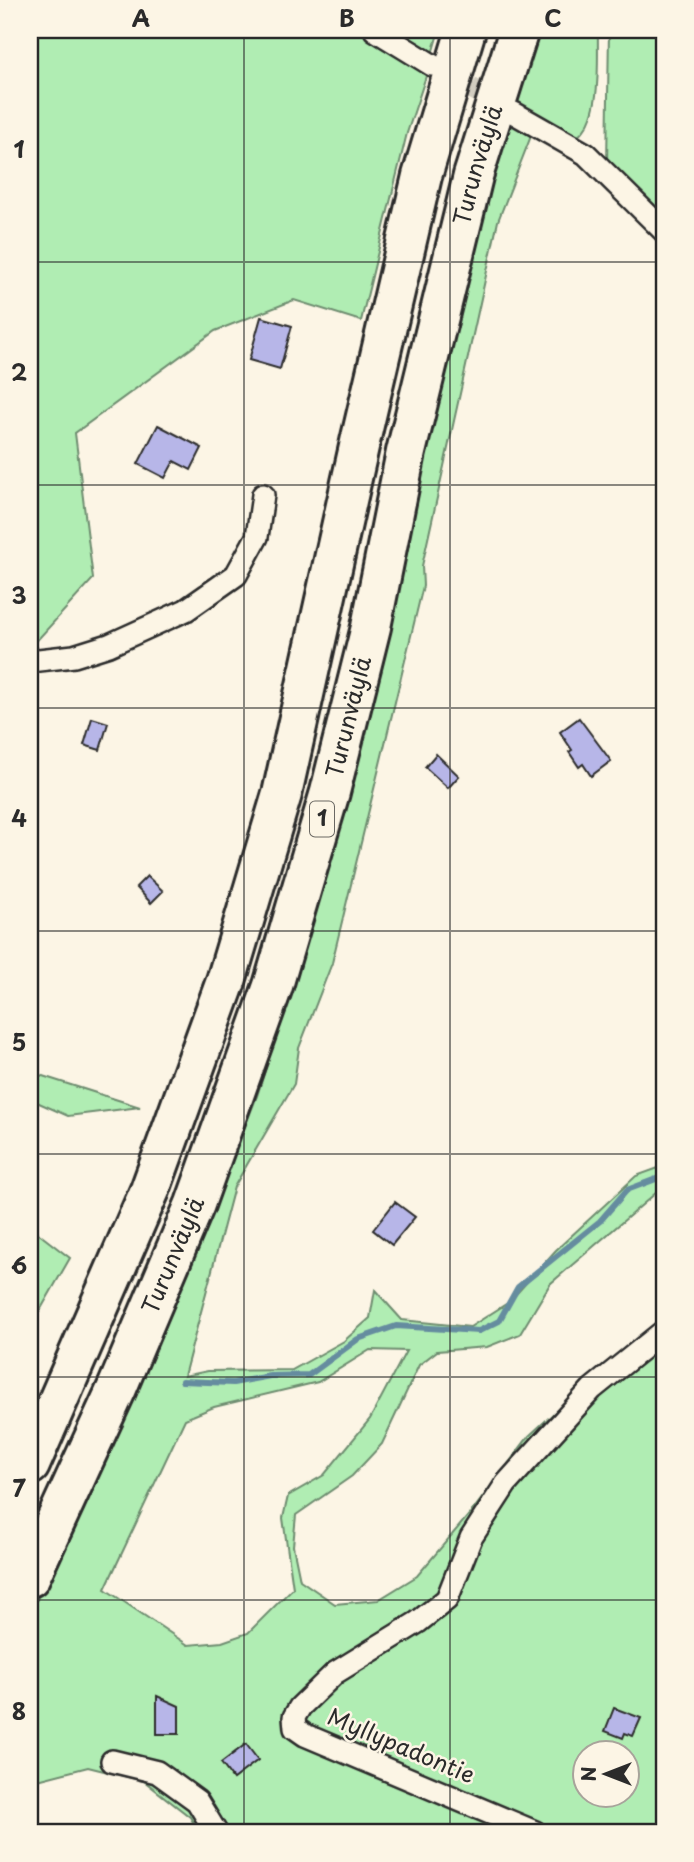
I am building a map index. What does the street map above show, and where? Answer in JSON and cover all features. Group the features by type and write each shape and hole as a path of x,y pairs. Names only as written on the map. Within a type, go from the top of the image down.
{"highway":[{"name":"Turunväylä","path":"30,1465 150,1190 226,981 282,794 422,176 466,30"},
{"name":"Turunväylä","path":"30,1577 117,1388 195,1204 273,986 330,792 371,627 406,452 473,176 519,30"}],"street":[{"path":"375,30 432,65"},
{"path":"514,113 586,154 664,231"},
{"path":"30,661 74,656 109,645 186,610 236,575 257,537 263,495"},
{"name":"Myllypadontie","path":"535,1832 304,1735 295,1728 295,1717 300,1707 335,1674 418,1622 447,1599 471,1538 506,1484 592,1389 664,1331"},
{"path":"112,1761 157,1772 197,1801 216,1832"}],"green space":[{"path":"30,30 357,30 427,73 407,133 361,321 294,300 215,331 75,433 93,579 31,647"},
{"path":"392,30 439,30 432,54"},
{"path":"534,30 598,30 595,103 585,128 577,137 563,134 512,105"},
{"path":"609,30 664,30 664,222 607,166"},
{"path":"507,121 531,136 498,221 422,566 423,586 332,963 299,1048 294,1084 234,1187 184,1376 208,1371 292,1370 344,1341 370,1318 375,1290 402,1320 470,1327 509,1302 556,1250 636,1176 664,1166 664,1186 550,1284 520,1334 487,1347 437,1351 419,1365 382,1444 352,1476 296,1515 293,1546 300,1580 335,1604 378,1600 417,1576 473,1510 529,1436 593,1377 664,1320 664,1832 199,1832 190,1817 144,1781 88,1767 30,1782 30,1614 111,1446 183,1284 257,1096 304,946 424,435","holes":["370,1350 406,1351 370,1419 324,1475 288,1496 283,1518 293,1588 248,1633 222,1642 188,1645 105,1589 185,1419 214,1407 318,1382"]},
{"path":"30,1072 140,1107 68,1116 30,1099"},
{"path":"30,1227 70,1258 30,1328"}],"building":[{"path":"261,317 292,326 280,369 249,360"},
{"path":"158,425 202,448 191,470 174,461 165,478 138,464"},
{"path":"92,718 108,723 100,750 84,745"},
{"path":"579,718 611,761 591,776 583,764 579,767 560,732"},
{"path":"436,754 459,776 448,788 425,767"},
{"path":"147,876 163,891 151,903 136,887"},
{"path":"395,1202 415,1217 392,1245 373,1230"},
{"path":"157,1696 179,1706 179,1734 157,1734"},
{"path":"614,1708 641,1718 633,1736 625,1733 623,1738 605,1731"},
{"path":"246,1744 258,1760 233,1779 221,1763"}],"waterway":[{"path":"182,1381 233,1383 270,1376 309,1375 358,1339 396,1326 479,1331 499,1321 518,1287 600,1221 627,1190 664,1176"}],"tunnel":[{"path":"444,72 504,107"}]}
